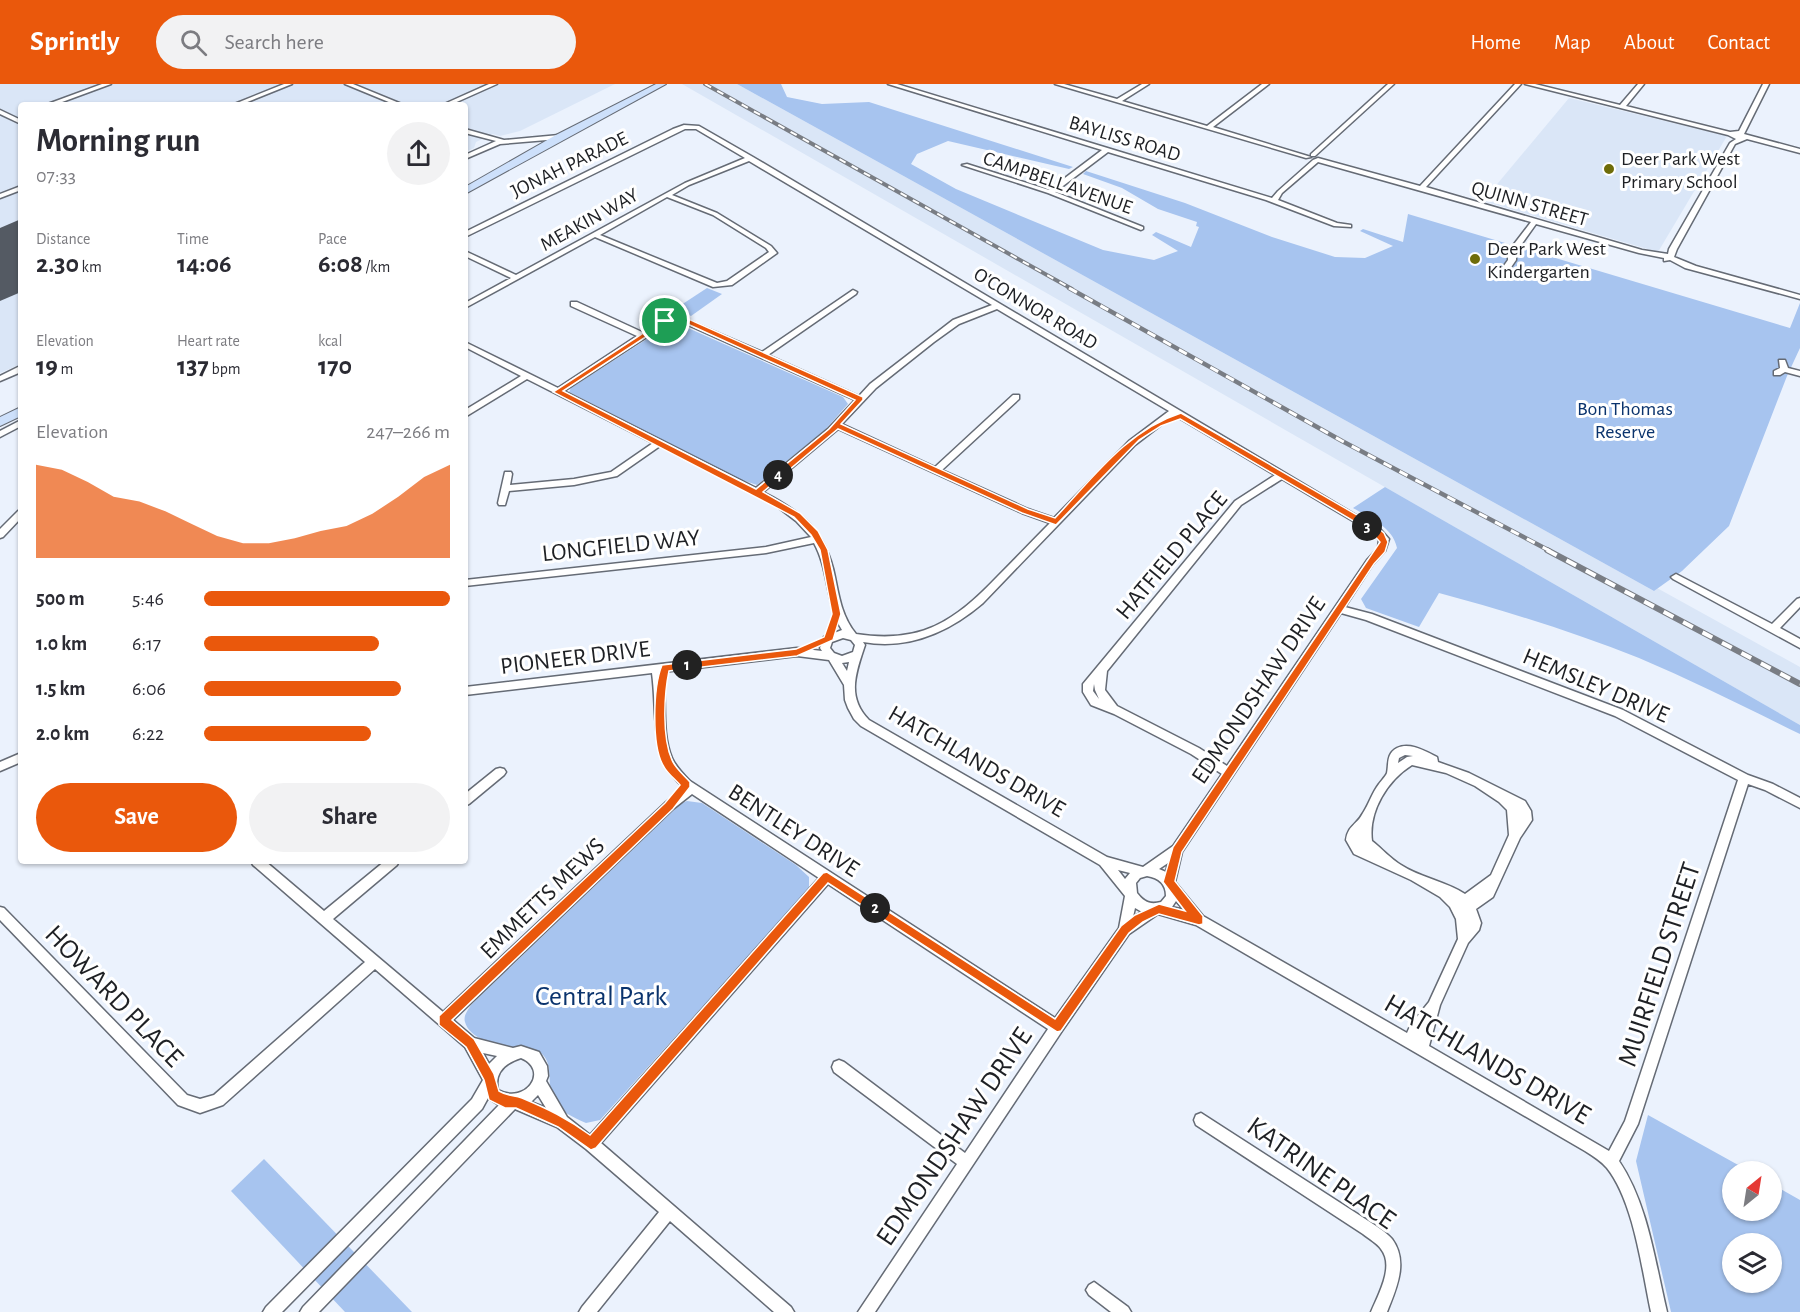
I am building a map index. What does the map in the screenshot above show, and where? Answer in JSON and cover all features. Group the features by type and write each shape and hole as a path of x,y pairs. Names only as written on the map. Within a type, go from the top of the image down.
{"main road":[{"path":"468,188 559,137 662,84"},
{"path":"468,183 522,157"},
{"path":"0,416 18,407"},
{"path":"0,422 18,413"}],"street":[{"path":"57,102 108,84"},
{"path":"243,102 289,84"},
{"path":"348,84 393,102"},
{"path":"452,102 494,84"},
{"name":"BAYLISS ROAD","path":"891,84 913,86 1107,150 1271,200 1320,220 1348,226"},
{"name":"QUINN STREET","path":"1058,84 1400,182 1424,186 1444,195 1800,297"},
{"path":"1121,102 1146,84"},
{"path":"1211,128 1266,84"},
{"path":"1271,200 1306,167 1322,148 1391,84"},
{"path":"1424,186 1515,85 1523,84 1800,151"},
{"path":"1528,84 1537,87"},
{"path":"1624,107 1641,84"},
{"path":"1668,258 1766,84"},
{"path":"0,112 18,121"},
{"path":"12,118 18,116"},
{"name":"O'CONNOR ROAD","path":"690,127 704,131 1362,524 1379,539"},
{"name":"JONAH PARADE","path":"468,234 675,130 690,127"},
{"path":"468,132 507,141"},
{"path":"468,132 489,145"},
{"path":"468,156 489,145 507,141 559,137"},
{"path":"1050,192 1107,150"},
{"name":"MEAKIN WAY","path":"468,304 692,182 753,160"},
{"name":"CAMPBELL AVENUE","path":"965,165 1050,192 1141,228"},
{"path":"0,196 18,189"},
{"path":"594,235 710,284 723,285 767,258 767,252 761,244 716,214 667,195"},
{"path":"1502,274 1512,260 1512,252 1535,221"},
{"path":"468,255 518,278"},
{"path":"762,356 853,292"},
{"path":"574,304 644,336"},
{"path":"757,492 837,425 860,399 943,331 994,304"},
{"path":"557,392 662,324 690,324 860,399"},
{"path":"468,346 757,492 797,515 816,536 827,558 837,614 860,645 858,653"},
{"path":"1781,368 1800,374"},
{"path":"0,380 18,371"},
{"path":"468,412 526,376"},
{"path":"936,471 1016,397"},
{"path":"837,614 827,641 826,651 832,657 843,660 886,642 930,634 953,623 980,600 1132,442 1177,414"},
{"path":"0,434 18,425"},
{"path":"837,425 1054,524"},
{"path":"506,488 574,482 614,474 659,443"},
{"path":"502,503 508,474"},
{"name":"HATFIELD PLACE","path":"1232,770 1118,711 1095,702 1088,692 1088,684 1102,670 1238,503 1281,476"},
{"path":"0,534 18,516"},
{"name":"LONGFIELD WAY","path":"468,583 766,550 816,536"},
{"name":"EDMONDSHAW DRIVE","path":"1145,872 1177,850 1375,555 1384,545 1379,539"},
{"path":"1676,577 1800,644"},
{"path":"1773,629 1800,602"},
{"name":"HEMSLEY DRIVE","path":"1341,606 1619,713 1744,778 1800,803"},
{"path":"827,641 842,634 886,642"},
{"name":"PIONEER DRIVE","path":"468,691 797,652 827,641"},
{"name":"PIONEER DRIVE","path":"797,652 832,657"},
{"name":"HATCHLANDS DRIVE","path":"858,653 849,684 852,708 865,723 1104,861 1145,872"},
{"name":"HATCHLANDS DRIVE","path":"832,657 849,684"},
{"name":"BENTLEY DRIVE","path":"661,668 662,746 668,765 689,786 1057,1026"},
{"path":"0,767 18,758"},
{"path":"1410,760 1443,767 1487,788 1512,809 1515,835 1489,893 1464,905 1394,866 1358,850 1352,840 1353,832 1367,817 1392,772 1410,760"},
{"path":"468,799 500,772"},
{"name":"MUIRFIELD STREET","path":"1611,1161 1631,1124 1744,778"},
{"name":"EMMETTS MEWS","path":"444,1020 689,786"},
{"name":"EDMONDSHAW DRIVE","path":"1170,884 1177,850"},
{"name":"HATCHLANDS DRIVE","path":"1104,861 1131,896"},
{"path":"260,864 470,1043 494,1095 505,1102 514,1102 562,1122 591,1144 786,1312"},
{"path":"324,919 389,864"},
{"path":"1145,872 1159,874 1170,884 1172,898 1169,903 1157,909 1142,906 1131,896 1129,883 1132,878 1145,872"},
{"path":"591,1144 827,877"},
{"name":"HATCHLANDS DRIVE","path":"1170,884 1199,920"},
{"name":"EDMONDSHAW DRIVE","path":"1125,930 1131,896"},
{"path":"1415,1045 1464,939 1462,916 1464,905"},
{"name":"EDMONDSHAW DRIVE","path":"866,1312 1057,1026 1125,930 1157,909"},
{"name":"HATCHLANDS DRIVE","path":"1157,909 1199,920 1590,1146 1611,1161 1624,1180 1634,1211 1659,1312"},
{"name":"HOWARD PLACE","path":"0,912 183,1100 200,1106 218,1100 374,962"},
{"path":"470,1043 513,1054"},
{"path":"272,1312 477,1104 498,1063 521,1052 535,1057 541,1068 539,1083 530,1095 514,1102 308,1312"},
{"path":"839,1067 967,1163"},
{"path":"539,1083 562,1122"},
{"name":"KATRINE PLACE","path":"1201,1120 1368,1229 1388,1245 1394,1264 1390,1287 1379,1312"},
{"path":"587,1312 669,1211"},
{"path":"1094,1290 1123,1312"}],"shaded area":[{"path":"0,84 615,84 520,131 500,136 493,134 476,142 474,148 468,151 468,102 18,102 18,365 0,373"},
{"path":"682,84 737,84 1654,591 1657,588 1800,667 1800,725"},
{"name":"Deer Park West Primary School","path":"1569,98 1727,136 1658,252 1483,201"}],"green space":[{"name":"Bon Thomas Reserve","path":"737,84 781,84 787,97 822,104 869,102 1073,167 1069,169 948,141 917,154 911,164 956,189 1103,250 1154,260 1178,251 1152,235 1156,232 1191,247 1199,227 1196,226 1197,222 1158,209 1122,188 1083,174 1086,171 1185,203 1272,237 1335,257 1365,258 1393,246 1360,231 1363,229 1403,242 1408,214 1790,328 1800,303 1800,348 1729,526 1682,571 1654,591"},
{"path":"707,288 722,294 691,316 675,309"},
{"path":"676,325 688,328 843,397 848,404 825,430 757,485 739,479 569,392 571,388 664,328"},
{"path":"1385,487 1800,725 1800,734 1639,658 1489,607 1439,593 1419,627 1366,608 1361,599 1397,548 1391,534 1386,529 1353,508"},
{"name":"Central Park","path":"687,801 702,803 796,865 809,877 809,889 600,1120 586,1123 567,1114 553,1099 549,1067 544,1056 532,1049 506,1047 484,1041 468,1028 465,1015 471,1005 680,804"},
{"path":"1648,1115 1731,1161 1722,1161 1722,1221 1782,1221 1782,1190 1800,1200 1800,1312 1671,1312 1636,1161"},
{"path":"264,1159 412,1312 345,1312 231,1191"}],"building":[{"path":"18,220 18,293 0,301 0,228"}],"railway":[{"path":"705,84 1072,289"},
{"path":"1069,288 1342,441 1550,551"},
{"path":"1547,550 1800,684"}],"place":[{"name":"Deer Park West Primary School","path":"1609,169"},
{"name":"Deer Park West Kindergarten","path":"1475,259"}],"route":[{"path":"665,321 557,392 757,492 805,452 822,439 837,425 1025,511 1056,522 1137,438 1158,425 1181,416 1372,528 1384,538 1384,545 1370,562 1177,850 1169,882 1199,920 1159,909 1139,919 1125,930 1057,1026 827,877 591,1144 562,1122 516,1102 505,1102 498,1099 490,1090 490,1079 470,1043 444,1020 669,806 686,784 668,765 662,746 660,688 665,668 797,652 827,642 837,614 824,550 814,533 797,515 757,492 822,439 860,399 690,324 684,319 665,321"}]}
